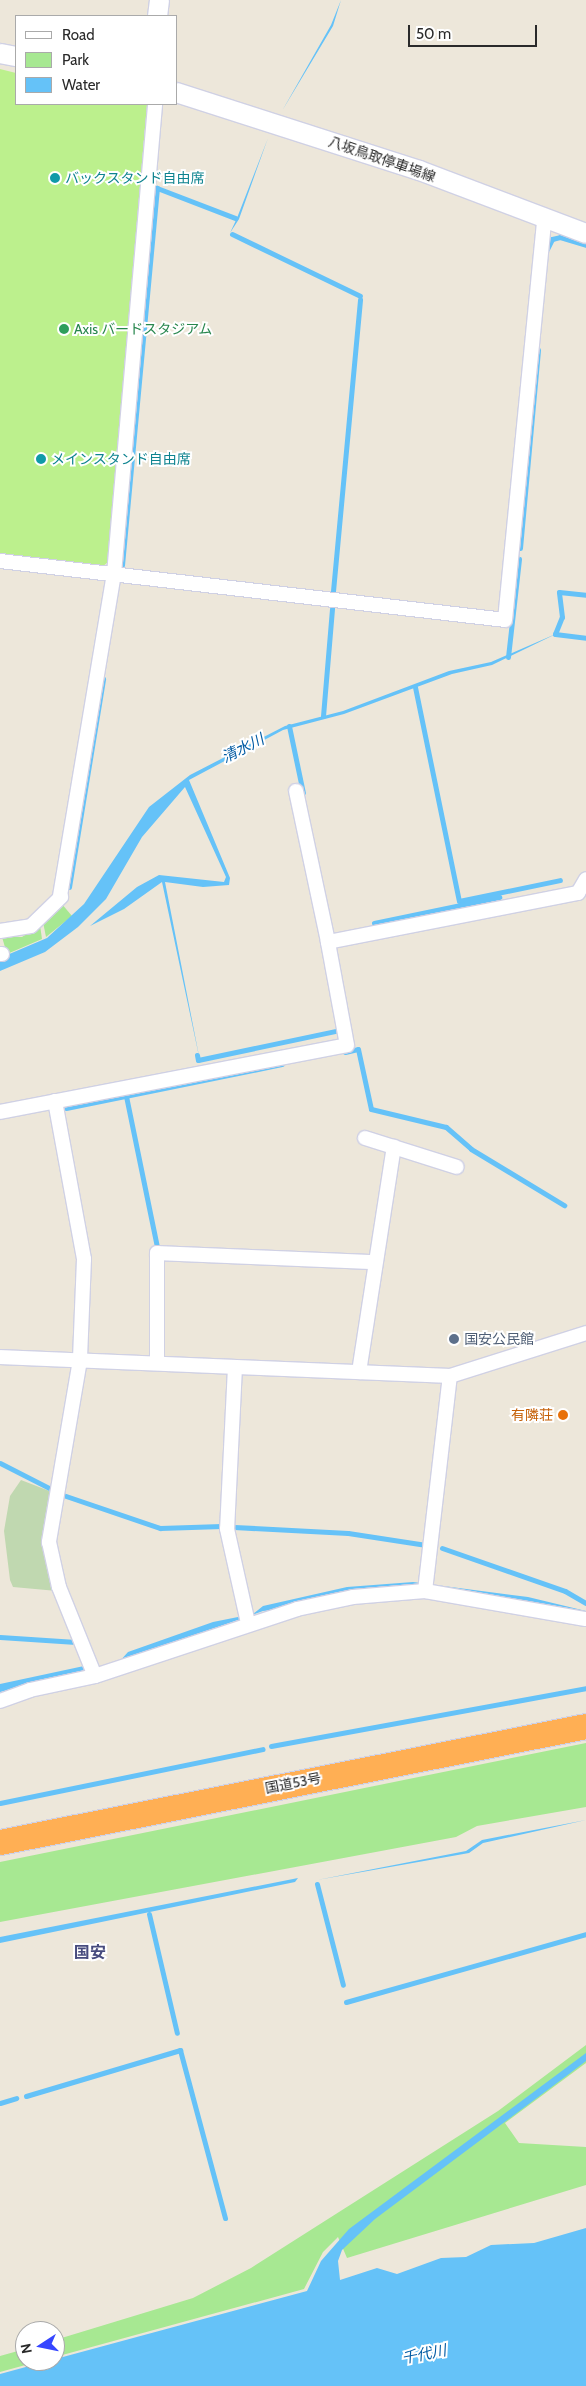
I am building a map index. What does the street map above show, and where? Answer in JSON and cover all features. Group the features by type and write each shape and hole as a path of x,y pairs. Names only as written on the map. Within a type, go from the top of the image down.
{"highway":[{"name":"国道53号","path":"0,1842 586,1726"}],"main road":[{"path":"157,15 159,0"},
{"path":"0,53 15,56"},
{"name":"八坂鳥取停車場線","path":"178,93 419,170 544,220 586,233"}],"street":[{"path":"0,931 31,926 60,897 114,574 155,105"},
{"path":"0,561 505,620 544,220"},
{"path":"0,1112 347,1045 328,942 296,791"},
{"path":"328,942 578,893 586,879"},
{"path":"55,1101 84,1259 80,1360 48,1542 59,1587 95,1676"},
{"path":"365,1138 457,1167"},
{"path":"359,1372 374,1262 394,1147"},
{"path":"157,1363 157,1253 374,1262"},
{"path":"0,1358 450,1376 586,1333"},
{"path":"235,1367 227,1529 248,1623"},
{"path":"425,1591 450,1376"},
{"path":"0,1701 95,1676 248,1623 353,1597 425,1591 586,1619"}],"green space":[{"name":"Axis バードスタジアム","path":"0,69 15,73 15,105 147,105 108,562 102,567 0,555"},
{"path":"61,903 72,916 46,937 43,922"},
{"path":"40,925 42,939 7,954 2,937 22,937"},
{"path":"21,1480 52,1492 45,1527 57,1591 13,1587 10,1580 4,1531 10,1496"},
{"path":"586,1743 586,1807 477,1826 456,1837 0,1922 0,1862"},
{"path":"586,2045 586,2063 505,2123 519,2143 586,2147 586,2185 347,2258 338,2237 323,2252 304,2289 65,2354 65,2337 193,2298 251,2268 498,2111"},
{"path":"15,2352 15,2368 0,2372 0,2356"}],"water":[{"path":"341,0 333,26 282,111 331,25"},
{"path":"268,138 239,219 230,233 237,218"},
{"name":"清水川","path":"558,633 492,665 452,674 344,714 283,730 189,780 230,878 229,885 203,887 165,882 200,1061 162,882 124,909 90,926 137,887 159,875 224,882 226,877 185,787 142,837 106,899 78,927 45,952 0,971 0,958 47,938 84,904 149,807 190,775 285,726 343,711 449,671 491,662"},
{"path":"413,1582 528,1597 586,1611 586,1615 449,1591 263,1611 119,1662 128,1652 213,1622 253,1614 263,1606 347,1587"},
{"path":"84,1666 86,1673 0,1692 0,1684"},
{"path":"586,1820 483,1843 469,1853 317,1880 466,1851 482,1840"},
{"path":"298,1878 295,1882 0,1943 0,1937"},
{"name":"千代川","path":"586,2053 586,2061 375,2219 342,2250 338,2261 340,2280 377,2268 397,2274 441,2258 466,2257 491,2245 534,2243 586,2228 586,2386 0,2386 0,2374 15,2370 65,2371 65,2356 307,2291 321,2261 349,2229"}],"waterway":[{"path":"122,565 157,188 235,218"},
{"path":"232,234 360,296"},
{"path":"547,249 552,239 560,237 586,245"},
{"path":"333,591 360,299"},
{"path":"520,548 538,350"},
{"path":"508,657 519,559"},
{"path":"555,634 562,617 559,592 586,595"},
{"path":"323,716 332,608"},
{"path":"555,634 586,638"},
{"path":"69,887 103,679"},
{"path":"415,687 459,901 560,880"},
{"path":"289,726 303,793"},
{"path":"374,923 499,897"},
{"path":"197,1055 198,1060 336,1031"},
{"path":"345,1052 358,1049 371,1109 446,1127 471,1149 564,1205"},
{"path":"66,1108 282,1064"},
{"path":"126,1096 157,1247"},
{"path":"0,1463 51,1489"},
{"path":"60,1494 160,1528 222,1526"},
{"path":"234,1527 348,1533 426,1545"},
{"path":"442,1548 565,1591 586,1603"},
{"path":"0,1637 76,1642"},
{"path":"271,1746 586,1688"},
{"path":"0,1803 263,1749"},
{"path":"317,1884 343,1985"},
{"path":"149,1914 177,2033"},
{"path":"346,2002 586,1934"},
{"path":"26,2096 180,2050 225,2218"},
{"path":"0,2103 16,2098"}],"place":[{"name":"バックスタンド自由席","path":"55,178"},
{"name":"Axis バードスタジアム","path":"64,329"},
{"name":"メインスタンド自由席","path":"41,459"},
{"name":"国安公民館","path":"454,1339"},
{"name":"有隣荘","path":"563,1415"}],"district":[{"name":"国安","path":"90,1953"}]}
